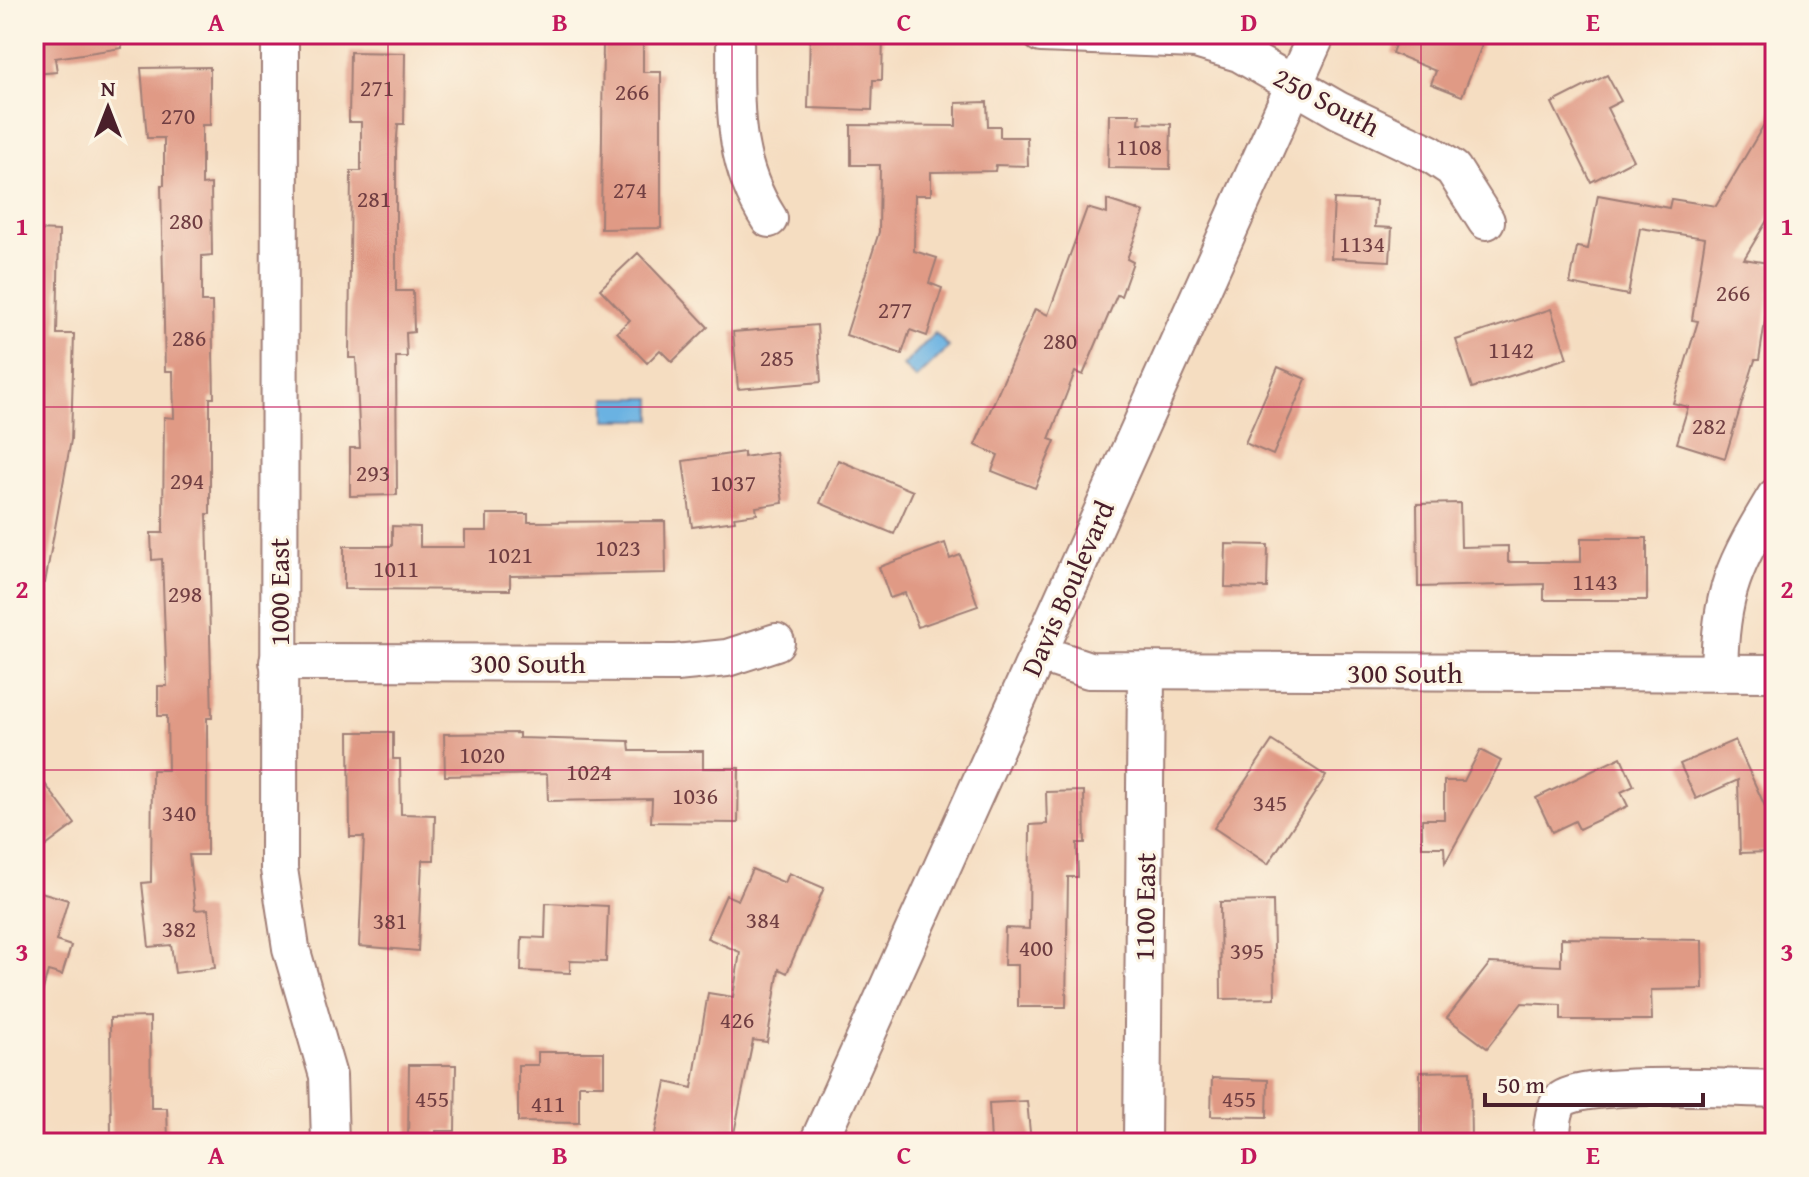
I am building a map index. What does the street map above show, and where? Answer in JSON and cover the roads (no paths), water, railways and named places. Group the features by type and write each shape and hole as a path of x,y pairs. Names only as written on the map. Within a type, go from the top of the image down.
{"street":[{"name":"1000 East","path":"280,34 278,662 281,895 291,948 328,1076 330,1143"},
{"path":"735,34 736,132 741,163 752,192 769,219"},
{"name":"250 South","path":"1041,34 1196,40 1239,53 1338,110 1429,153 1453,169 1486,221"},
{"name":"Davis Boulevard","path":"818,1143 1317,34"},
{"path":"1719,673 1721,622 1730,581 1737,561 1775,497"},
{"name":"300 South","path":"278,662 676,663 727,658 776,642"},
{"name":"300 South","path":"1038,653 1080,668 1146,671 1775,673"},
{"name":"1100 East","path":"1142,1143 1146,671"},
{"path":"1552,1143 1553,1122 1562,1099 1604,1088 1775,1089"}],"water":[{"path":"935,333 949,347 916,379 903,366"},
{"path":"606,398 652,398 652,420 606,420"}]}
